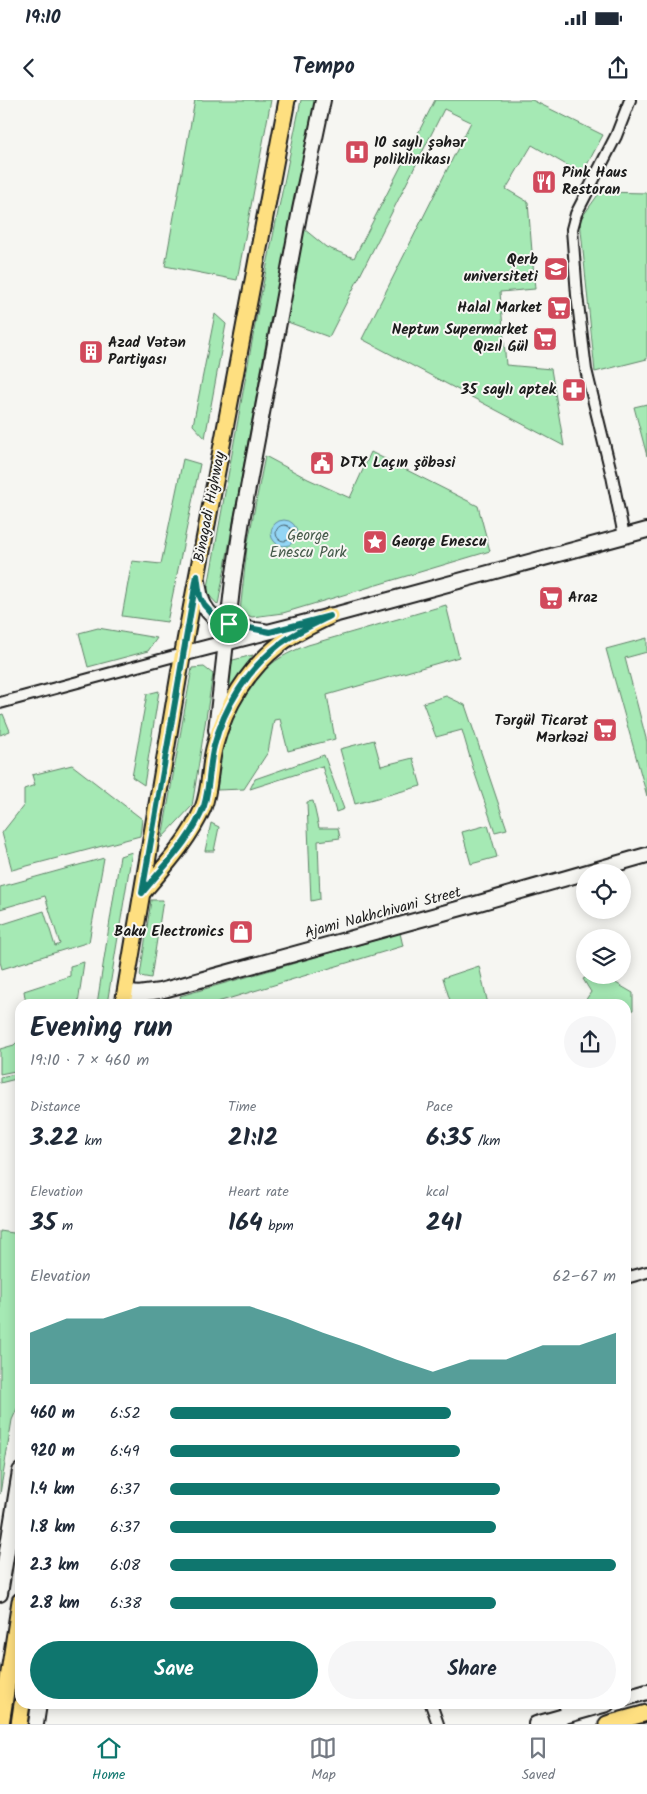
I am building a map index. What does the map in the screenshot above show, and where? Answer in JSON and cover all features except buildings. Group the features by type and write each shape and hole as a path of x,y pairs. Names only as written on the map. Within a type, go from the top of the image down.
{"main road":[{"name":"Binagadi Highway","path":"124,998 182,654 287,100"},
{"path":"142,893 172,858 195,824 206,795 214,746 234,697 243,683 268,654 287,639 330,616"},
{"path":"1,1724 15,1633"},
{"path":"19,1724 21,1709"},
{"path":"607,1724 647,1713"}],"street":[{"path":"214,746 233,580 242,520 300,210 323,100"},
{"path":"624,536 586,370 577,295 572,229 576,214 616,136 630,100"},
{"path":"0,704 647,530"},
{"path":"197,575 200,597 204,605 214,616 229,624 270,632"},
{"path":"202,649 218,657 223,673"},
{"name":"Ajami Nakhchivani Street","path":"124,998 160,991 647,855"},
{"path":"631,1277 647,1273"},
{"path":"0,1594 15,1502"},
{"path":"631,1697 647,1692"},
{"path":"36,1724 38,1709"},
{"path":"433,1709 438,1724"},
{"path":"536,1724 566,1709"}],"green space":[{"path":"195,100 271,100 237,280 165,266"},
{"path":"301,100 317,100 293,220 326,247 354,258 435,100 532,100 603,135 582,174 532,145 506,189 528,202 535,289 500,292 506,365 551,369 564,446 362,339 471,122 444,109 329,337 271,316 218,605 207,593 257,314"},
{"path":"600,192 647,193 647,359 595,372 580,220"},
{"path":"215,314 226,324 205,438 193,425"},
{"path":"647,404 647,456 634,407"},
{"name":"George Enescu Park","path":"371,452 478,506 490,551 283,613 252,617 240,612 247,547 265,456 308,479 350,498"},
{"path":"183,459 200,464 167,622 122,616 132,561 161,564"},
{"path":"446,605 459,657 327,695 335,739 288,751 280,719 274,720 268,752 244,789 217,790 223,749 232,721 252,683 270,665 281,657 308,645"},
{"path":"98,628 157,638 148,651 88,667 79,633"},
{"path":"647,638 647,652 625,658 647,742 647,796 606,649"},
{"path":"253,655 225,696 229,661"},
{"path":"204,667 213,674 192,806 162,838 192,668"},
{"path":"159,691 144,785 132,777 147,694"},
{"path":"446,696 465,705 507,829 495,832 462,730 436,737 423,703"},
{"path":"3,714 10,731 0,735 0,715"},
{"path":"374,740 381,766 413,758 421,786 355,804 340,749"},
{"path":"324,755 344,809 336,812 322,766 250,789 255,779"},
{"path":"72,765 142,819 140,836 12,870 2,833 24,805 24,789 35,785 32,775"},
{"path":"313,801 319,828 338,828 340,838 318,841 320,899 311,901 307,802"},
{"path":"211,823 219,827 214,851 205,851"},
{"path":"488,825 497,857 471,864 462,832"},
{"path":"132,852 108,999 98,999 120,856"},
{"path":"104,858 89,942 2,969 0,962 0,925 44,911 55,946 60,944 45,896 0,909 0,887"},
{"path":"151,900 163,900 151,978 140,976"},
{"path":"400,933 403,946 228,999 181,999 180,996"},
{"path":"84,962 79,999 25,999 24,991 70,976 70,966"},
{"path":"479,966 487,999 449,999 443,978"},
{"path":"586,984 618,984 633,993 633,1010 631,1011 631,999 586,999 591,992"},
{"path":"14,1045 15,1071 0,1074 0,1049"},
{"path":"15,1074 15,1079 0,1083 0,1077"},
{"path":"0,1231 15,1233 15,1413 12,1420 0,1494"}],"water":[{"path":"284,520 293,524 297,533 293,542 284,546 275,542 271,533 275,524"}],"place":[{"name":"10 saylı şəhər poliklinikası","path":"357,152"},
{"name":"Pink Haus Restoran","path":"544,182"},
{"name":"Qerb universiteti","path":"556,269"},
{"name":"Halal Market","path":"559,308"},
{"name":"Neptun Supermarket Qızıl Gül","path":"545,339"},
{"name":"Azad Vətən Partiyası","path":"91,352"},
{"name":"35 saylı aptek","path":"574,390"},
{"name":"DTX Laçın şöbəsi","path":"322,463"},
{"name":"George Enescu","path":"375,542"},
{"name":"Araz","path":"551,598"},
{"name":"Tərgül Ticarət Mərkəzi","path":"605,730"},
{"name":"Baku Electronics","path":"241,932"}],"route":[{"path":"197,575 200,597 207,610 229,624 270,632 330,616 298,632 280,644 268,654 243,683 229,706 221,725 214,746 203,807 195,824 172,858 142,893 197,575"}]}
